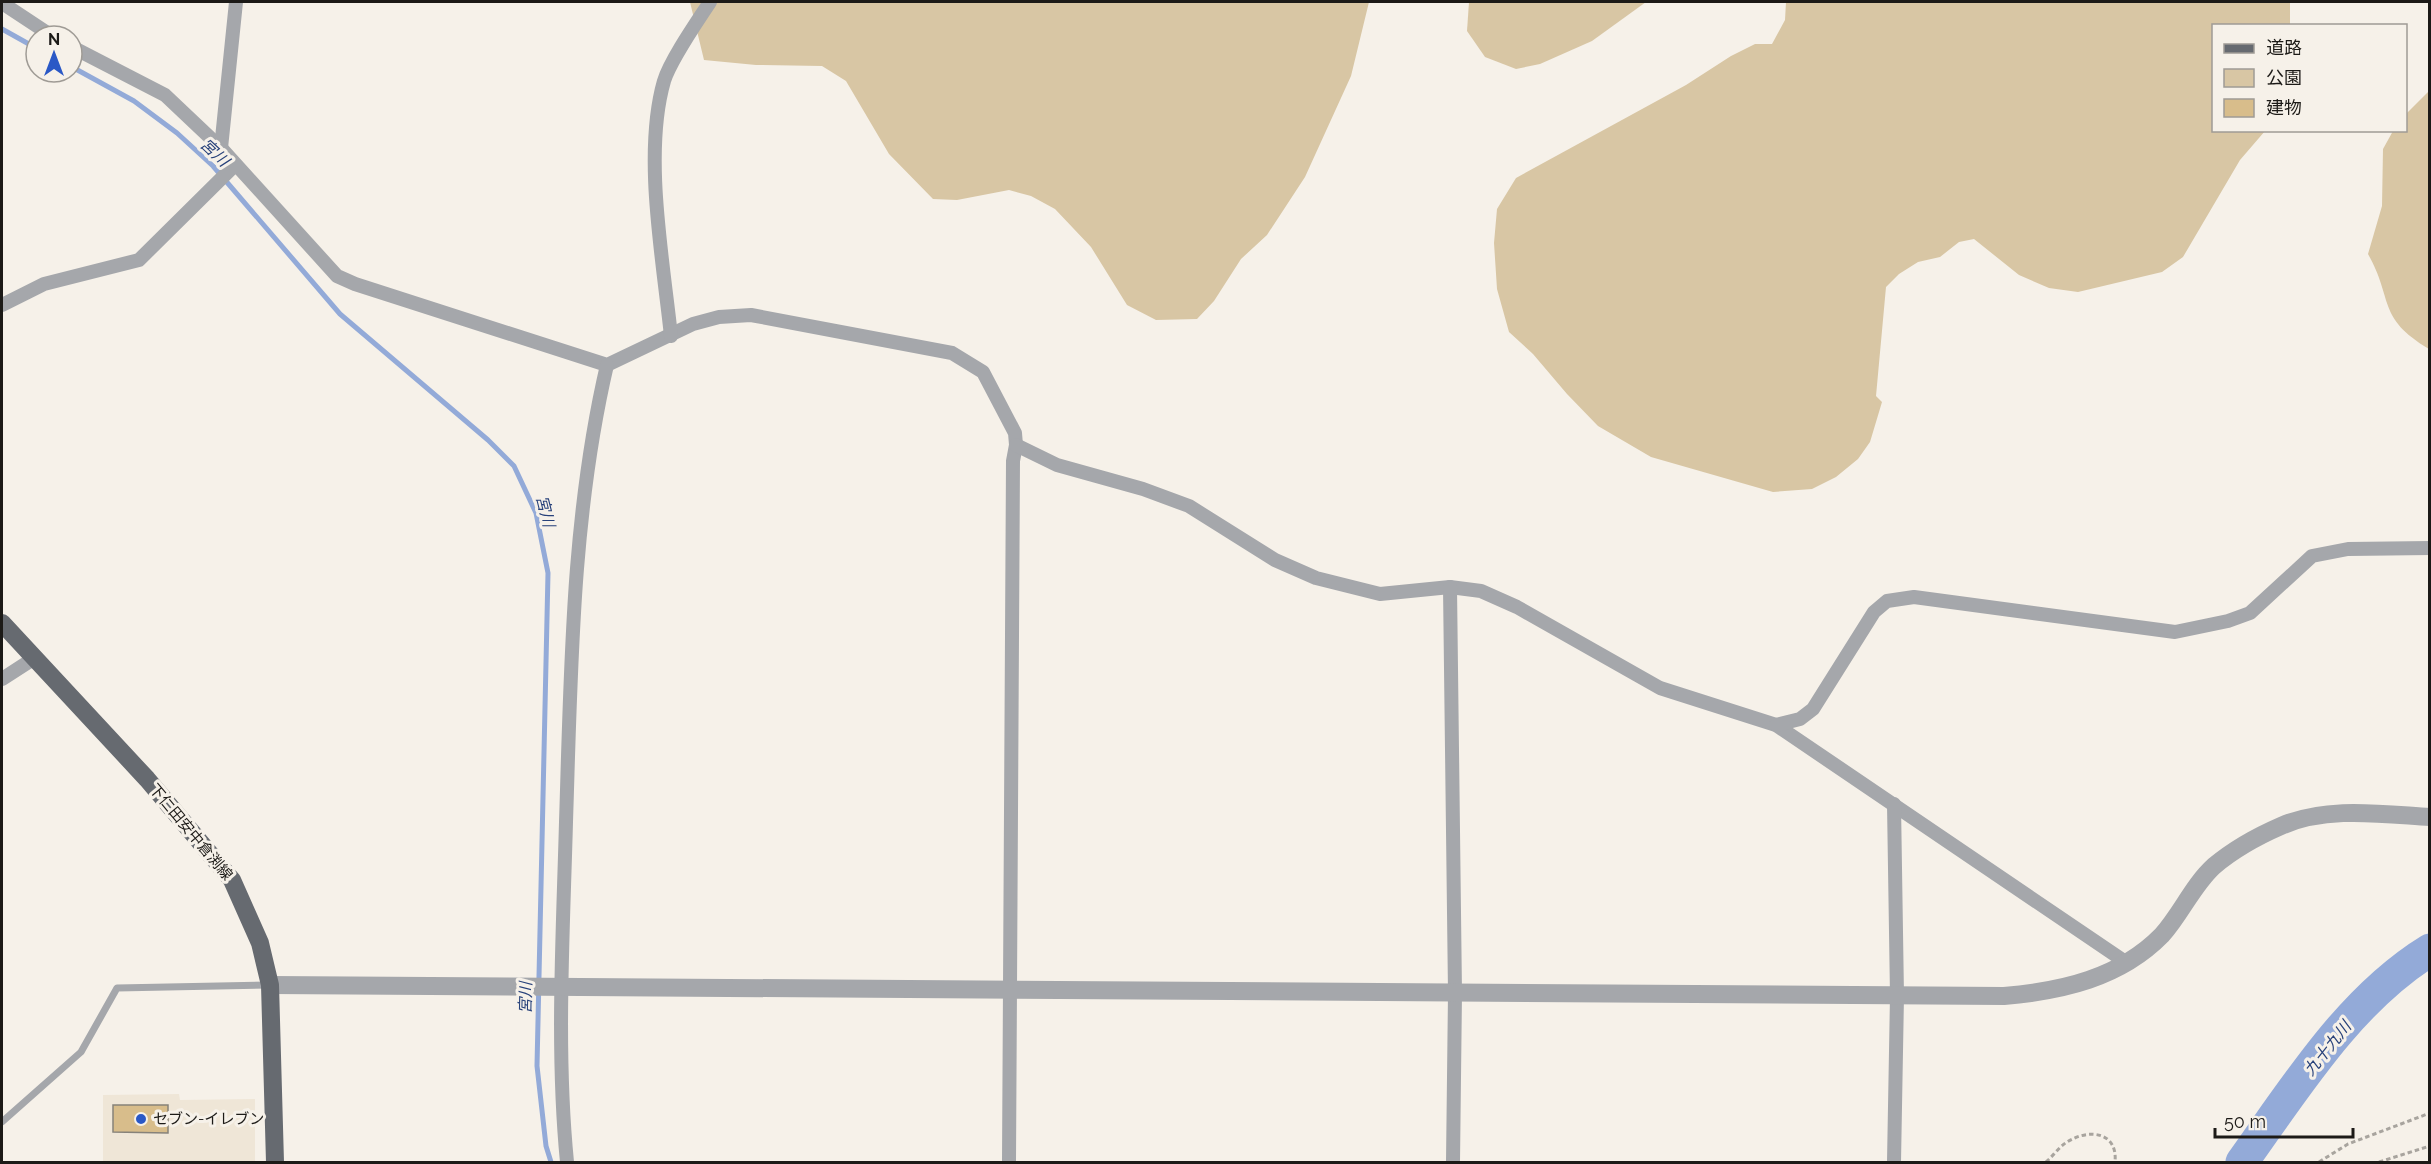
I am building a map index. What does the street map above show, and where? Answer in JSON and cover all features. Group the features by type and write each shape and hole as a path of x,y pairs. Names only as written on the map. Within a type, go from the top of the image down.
{"main road":[{"name":"下仁田安中倉渕線","path":"2,623 33,659 147,779 232,880 260,943 270,985 275,1162"}],"street":[{"path":"221,148 236,2"},
{"path":"671,336 658,201 656,118 665,78 710,2"},
{"path":"2,3 34,24"},
{"path":"84,53 165,95 221,148 337,276 355,284 607,365 693,324 719,317 751,315 952,353 983,372 1015,433 1016,445 1012,461 1009,1162"},
{"path":"2,305 44,284 139,260 235,165"},
{"path":"567,1162 557,987 571,664 579,526 593,425 607,365"},
{"path":"1016,445 1057,465 1143,489 1189,506 1224,525 1275,560 1316,578 1380,594 1450,587 1481,591 1517,608 1660,688 1776,725 2127,963"},
{"path":"1776,725 1800,719 1813,709 1874,612 1887,601 1914,597 2175,632 2228,621 2250,613 2312,556 2348,549 2430,548"},
{"path":"1450,587 1455,993 1453,1162"},
{"path":"2,679 33,659"},
{"path":"1894,804 1897,996 1894,1162"},
{"path":"270,985 2004,996 2047,992 2091,980 2127,963 2162,935 2213,867 2238,849 2283,825 2327,814 2367,813 2430,818"}],"lane":[{"path":"2,1122 81,1052 117,988 270,985"}],"path":[{"path":"2319,1162 2348,1144 2430,1113"},
{"path":"2046,1162 2067,1142 2086,1135 2099,1135 2109,1139 2116,1150 2115,1162"},
{"path":"2379,1162 2430,1146"}],"shaded area":[{"path":"179,1094 180,1100 255,1099 255,1162 103,1162 103,1095"}],"green space":[{"path":"690,2 1369,2 1351,76 1305,177 1267,235 1241,259 1214,301 1197,319 1156,320 1127,305 1091,247 1055,209 1031,196 1009,190 957,200 933,199 889,154 846,81 822,66 756,65 704,60"},
{"path":"1469,2 1646,2 1592,41 1540,64 1516,69 1485,57 1467,31"},
{"path":"1786,2 2290,2 2290,24 2212,24 2212,132 2264,132 2240,160 2183,257 2162,272 2078,292 2049,288 2019,275 1974,239 1959,242 1940,257 1918,262 1899,274 1886,287 1876,396 1882,402 1870,442 1858,459 1836,477 1812,489 1773,492 1651,457 1598,426 1533,354 1509,332 1497,289 1494,243 1497,209 1516,178 1686,85 1731,56 1755,44 1772,44 1785,20"},
{"path":"2429,91 2429,349 2412,338 2393,317 2368,254 2382,206 2383,149 2392,132 2407,132 2407,113"}],"building":[{"name":"セブン-イレブン","path":"113,1105 168,1105 168,1133 113,1132"}],"waterway":[{"name":"宮川","path":"2,29 24,41"},
{"name":"宮川","path":"84,74 134,101 177,133 213,166 340,314 488,440 514,466 536,513 548,573 537,1066 546,1146 551,1162"},
{"name":"九十九川","path":"2242,1162 2304,1075 2349,1019 2374,993 2430,950"}],"place":[{"name":"セブン-イレブン","path":"141,1119"}]}
